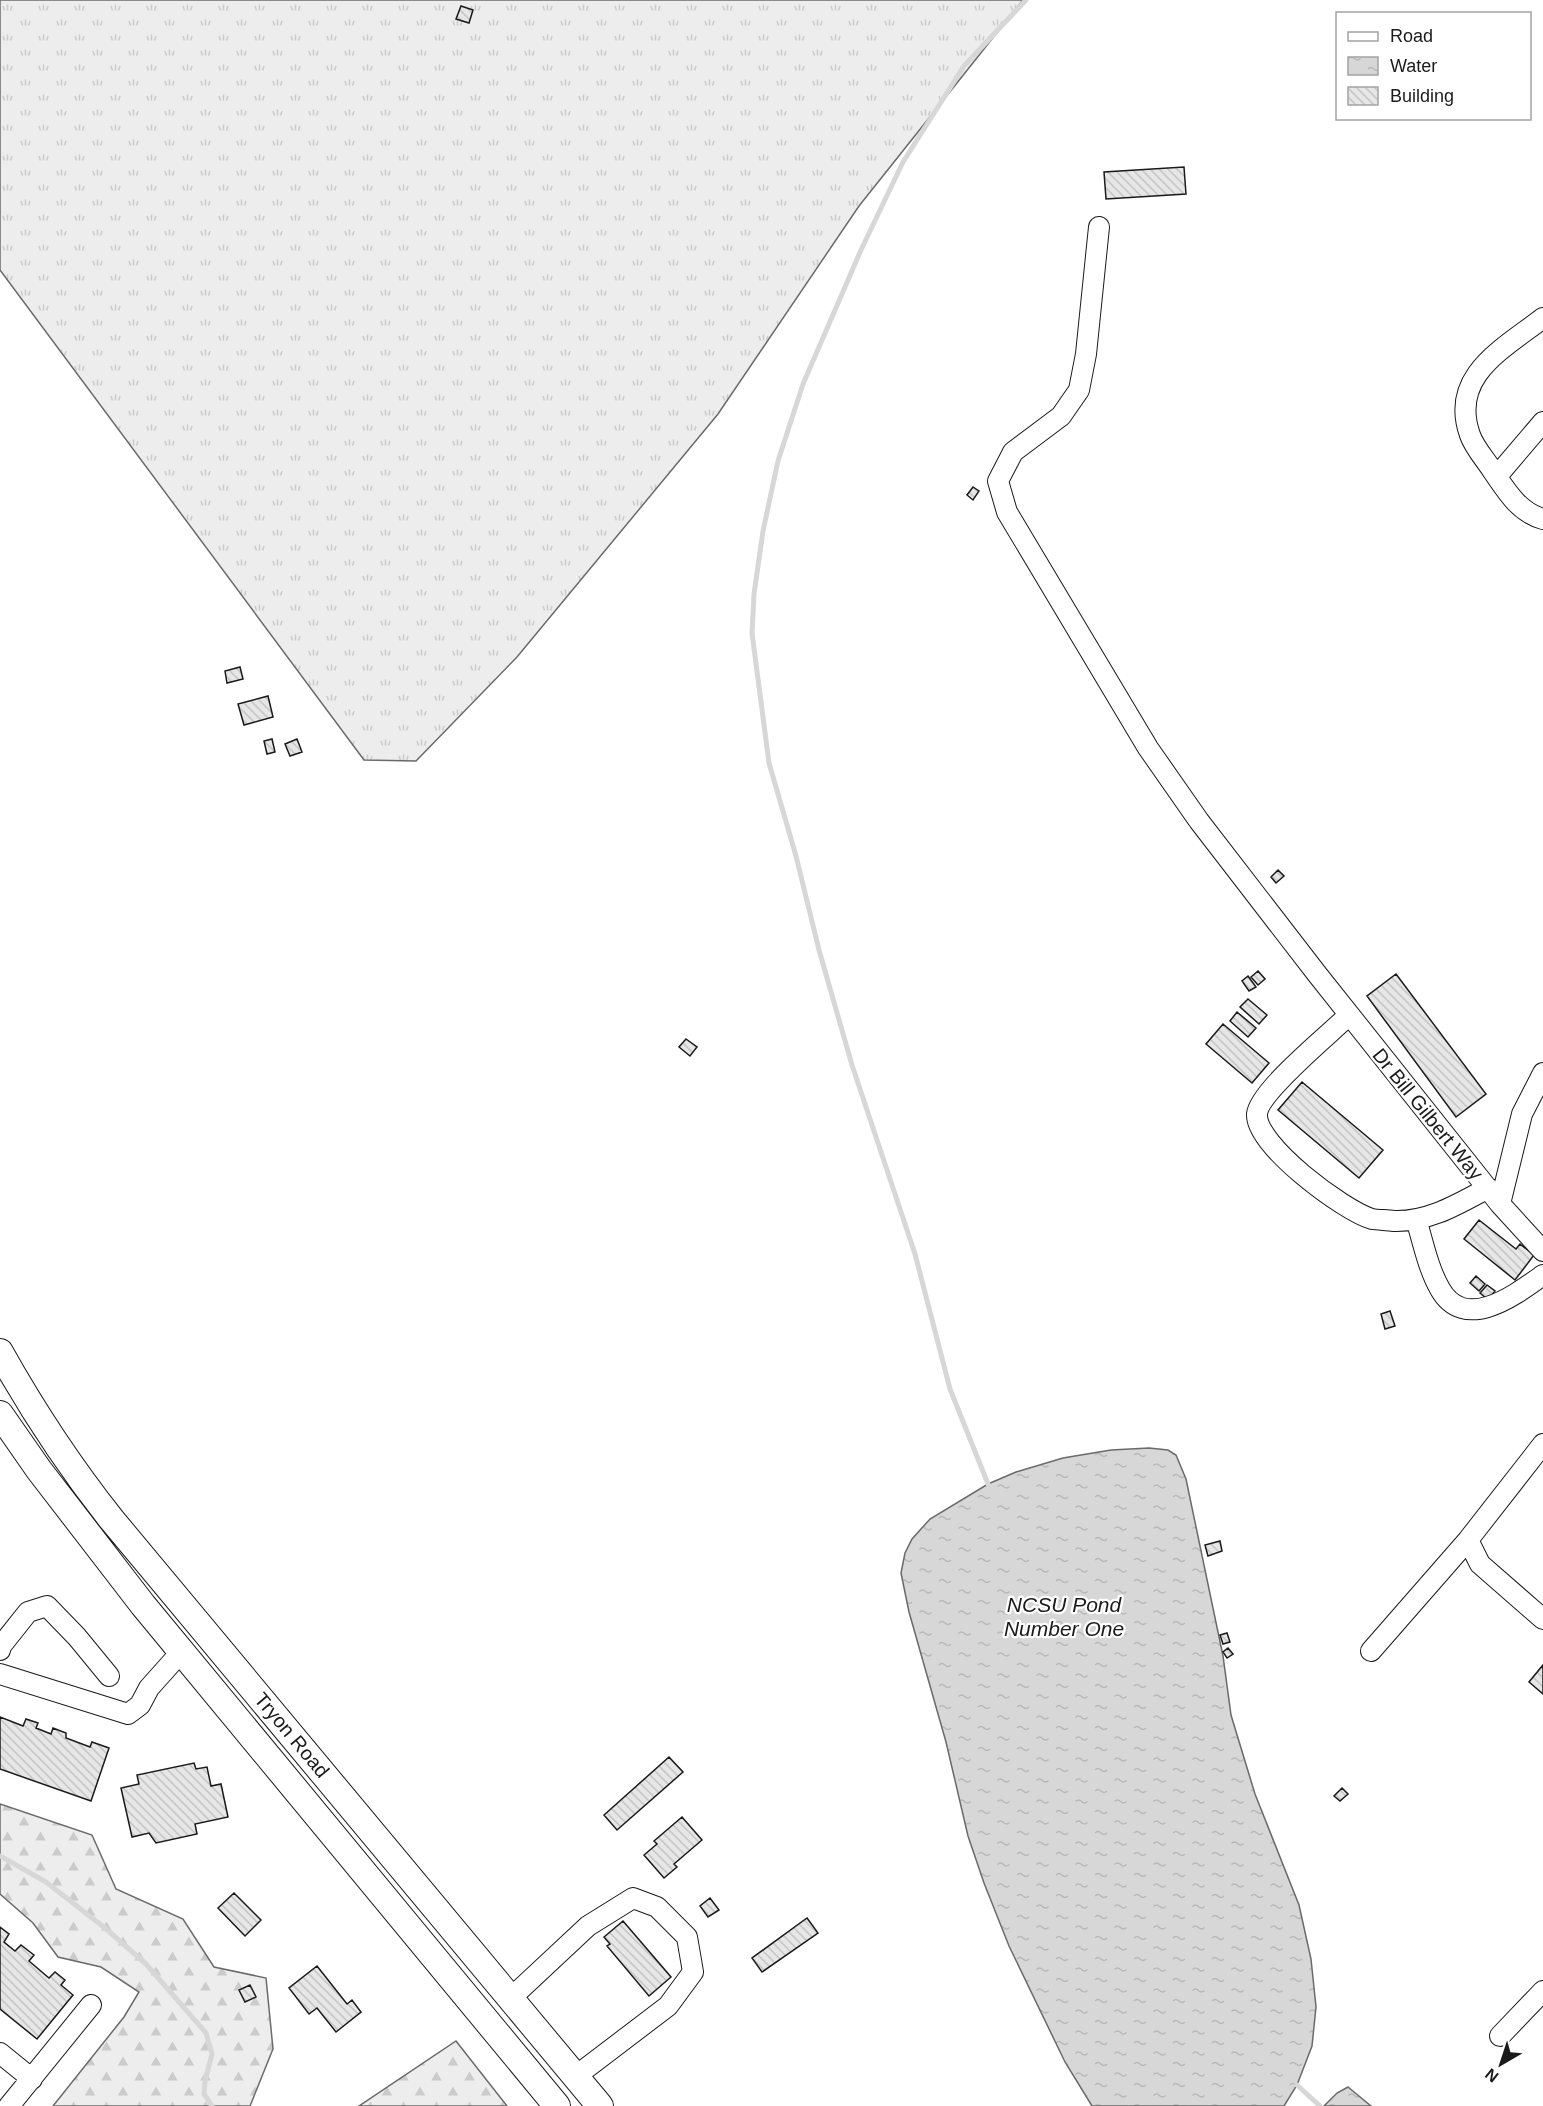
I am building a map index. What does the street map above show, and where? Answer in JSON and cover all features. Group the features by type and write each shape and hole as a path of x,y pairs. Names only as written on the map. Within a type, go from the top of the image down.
{"main road":[{"name":"Tryon Road","path":"0,1352 37,1416 105,1512 600,2106"},
{"name":"Tryon Road","path":"0,1414 88,1536 557,2106"}],"street":[{"name":"Dr Bill Gilbert Way","path":"1099,226 1086,354 1079,390 1061,416 1013,452 998,481 1007,512 1148,748 1199,821 1349,1015 1500,1204 1543,1251"},
{"path":"1543,318 1487,361 1471,382 1464,407 1470,436 1514,502 1537,518 1543,519"},
{"path":"1497,476 1543,422"},
{"path":"1349,1015 1275,1085 1260,1105 1257,1113 1258,1121 1283,1157 1316,1186 1371,1218 1396,1221 1423,1218 1448,1209 1488,1188"},
{"path":"1500,1204 1522,1114 1543,1073"},
{"path":"1416,1219 1438,1285 1448,1299 1459,1307 1480,1310 1499,1303 1543,1275"},
{"path":"1371,1651 1468,1540 1543,1444"},
{"path":"1468,1540 1480,1564 1543,1619"},
{"path":"0,1650 28,1612 47,1606 77,1637 109,1676"},
{"path":"0,1674 128,1714 140,1705 149,1688 182,1651"},
{"path":"512,1998 588,1926 633,1898 657,1906 687,1937 693,1972 668,2006 576,2076"},
{"path":"1500,2036 1543,1991"},
{"path":"9,2106 91,2005"},
{"path":"0,2053 32,2079"}],"green space":[{"path":"0,0 1023,0 859,206 718,414 517,657 416,761 364,760 0,270"},
{"path":"0,1804 92,1835 116,1889 183,1919 214,1967 266,1978 273,2049 250,2106 53,2106 124,2017 139,1992 101,1967 58,1957 33,1923 0,1894"},
{"path":"456,2041 507,2106 359,2106"}],"water":[{"name":"NCSU Pond Number One","path":"1149,1448 1168,1450 1176,1455 1186,1479 1223,1656 1231,1715 1255,1794 1299,1905 1311,1959 1316,2007 1312,2046 1297,2085 1284,2106 1092,2106 1065,2062 1009,1946 984,1883 968,1836 946,1742 909,1612 901,1573 905,1553 912,1539 930,1519 988,1484 1016,1472 1063,1458 1111,1450"},
{"path":"1348,2087 1371,2106 1324,2106 1337,2093"}],"building":[{"path":"461,6 473,10 469,23 456,19"},
{"path":"1184,167 1186,194 1106,199 1104,172"},
{"path":"973,487 979,491 973,500 967,495"},
{"path":"240,667 243,679 227,683 225,671"},
{"path":"268,696 273,717 244,725 238,704"},
{"path":"272,739 275,752 267,754 264,741"},
{"path":"297,739 302,752 290,756 285,744"},
{"path":"1278,870 1284,876 1276,883 1271,877"},
{"path":"1258,971 1265,979 1258,985 1251,977"},
{"path":"1396,974 1486,1094 1456,1117 1367,996"},
{"path":"1248,976 1256,987 1249,991 1242,981"},
{"path":"1248,999 1267,1015 1259,1024 1240,1007"},
{"path":"1237,1012 1256,1028 1248,1037 1230,1021"},
{"path":"1223,1024 1269,1063 1252,1083 1206,1044"},
{"path":"686,1039 697,1047 690,1056 679,1047"},
{"path":"1302,1082 1383,1150 1359,1178 1278,1110"},
{"path":"1479,1220 1516,1249 1520,1244 1534,1255 1515,1280 1464,1239"},
{"path":"1476,1276 1485,1284 1479,1291 1470,1283"},
{"path":"1487,1285 1495,1291 1488,1300 1480,1293"},
{"path":"1390,1311 1395,1326 1385,1329 1381,1314"},
{"path":"1220,1541 1222,1551 1208,1556 1205,1545"},
{"path":"1227,1633 1230,1642 1223,1644 1220,1635"},
{"path":"1228,1648 1233,1654 1227,1658 1223,1652"},
{"path":"1543,1665 1543,1694 1529,1682"},
{"path":"0,1717 23,1726 26,1719 38,1723 36,1728 51,1734 53,1728 66,1733 66,1738 90,1747 92,1742 109,1748 91,1801 0,1769"},
{"path":"669,1757 683,1772 617,1830 604,1815"},
{"path":"194,1763 196,1769 207,1767 211,1786 221,1784 228,1817 195,1824 197,1834 156,1843 149,1833 132,1837 121,1788 139,1784 137,1775"},
{"path":"1342,1788 1348,1794 1340,1801 1334,1796"},
{"path":"682,1817 702,1840 674,1864 677,1867 664,1878 644,1855 657,1844 654,1841"},
{"path":"234,1893 261,1920 245,1936 218,1908"},
{"path":"710,1898 719,1910 708,1917 700,1906"},
{"path":"807,1918 818,1933 762,1972 752,1958"},
{"path":"623,1921 671,1977 649,1996 607,1946 610,1944 604,1937"},
{"path":"0,1927 9,1934 4,1942 15,1951 21,1945 34,1955 29,1961 49,1978 55,1972 65,1980 61,1985 73,1995 37,2039 0,2009"},
{"path":"317,1966 347,2004 352,2000 361,2012 336,2032 317,2008 309,2014 289,1988"},
{"path":"250,1985 256,1997 245,2002 239,1990"}],"waterway":[{"path":"988,1484 950,1389 915,1254 852,1065 819,950 796,856 769,763 752,633 754,594 763,531 778,461 803,384 861,250 903,162 964,66 1026,0"},
{"path":"0,1856 46,1882 105,1928 146,1964 206,2033 212,2054 204,2094 212,2106"},
{"path":"1297,2085 1320,2106"}]}
